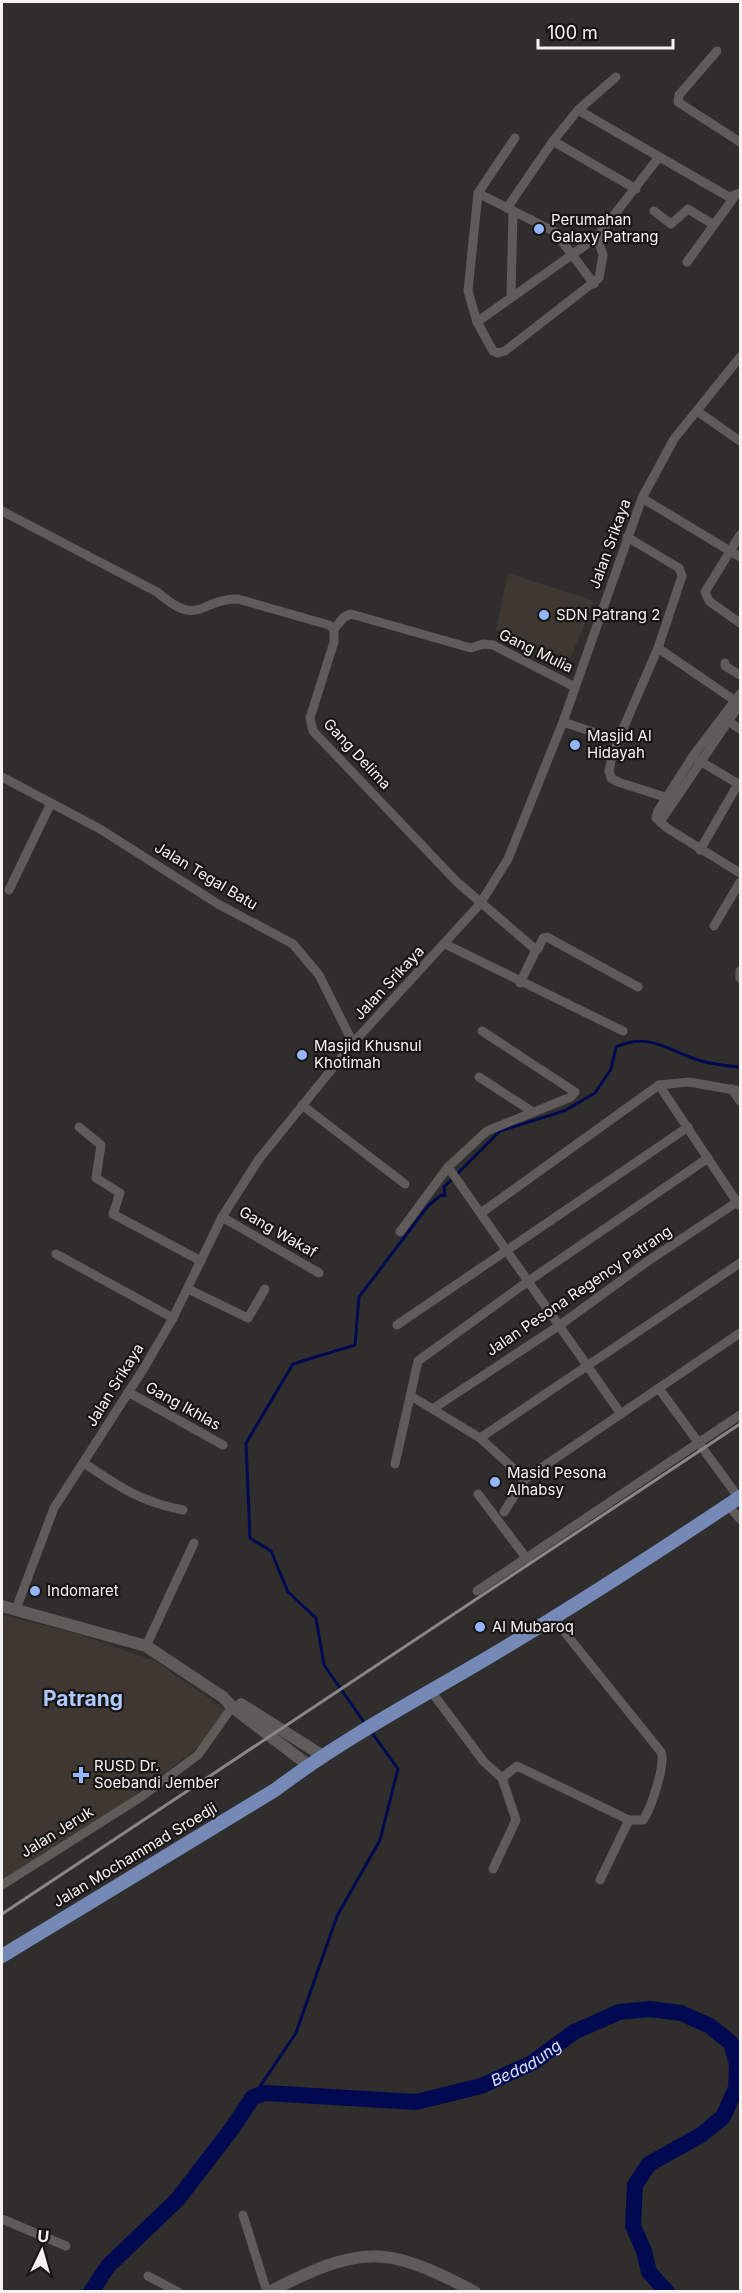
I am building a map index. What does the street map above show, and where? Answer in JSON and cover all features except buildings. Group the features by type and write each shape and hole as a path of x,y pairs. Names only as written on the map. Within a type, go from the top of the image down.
{"main road":[{"name":"Jalan Mochammad Sroedji","path":"2,1956 275,1790 315,1761 381,1720 554,1619 736,1500"},
{"path":"2,1606 146,1646 223,1697 232,1707 315,1761"},
{"path":"223,1697 236,1701 315,1761"},
{"path":"268,2292 323,2266 372,2255 416,2263 475,2292"}],"street":[{"path":"717,51 679,95 678,102 741,142"},
{"path":"511,296 510,210 553,141 578,110 616,77"},
{"path":"578,110 729,197 738,194"},
{"path":"515,138 478,193 468,291 477,322 493,351 498,353 594,284 599,278 603,255 597,237"},
{"path":"553,141 636,189"},
{"path":"477,322 597,237 659,157"},
{"path":"478,193 555,232 594,284"},
{"path":"687,262 738,194"},
{"path":"654,211 671,224 688,209 714,225"},
{"name":"Jalan Srikaya","path":"16,1609 54,1508 173,1318 222,1217 259,1159 353,1042 480,904 513,849 563,722 642,498 663,456 741,357"},
{"path":"697,411 741,441"},
{"path":"642,498 741,556"},
{"path":"2,511 157,591 173,606 191,611 203,610 228,599 238,600 329,625 334,629"},
{"path":"741,535 705,592 705,597 741,623"},
{"path":"627,537 682,571 658,648 617,740 609,771 613,780 668,798"},
{"name":"Gang Mulia","path":"334,629 344,617 351,615 471,648 483,644 493,645 575,687"},
{"name":"Gang Delima","path":"334,629 334,642 310,718 311,728 480,904"},
{"path":"658,648 738,697 657,814 660,822 700,850 741,873"},
{"path":"724,663 725,666 741,675"},
{"path":"724,719 741,729"},
{"path":"563,722 617,740"},
{"path":"697,758 740,784 700,850"},
{"path":"660,822 697,758"},
{"name":"Jalan Tegal Batu","path":"2,777 100,829 218,904 293,944 319,975 353,1042"},
{"path":"9,890 51,803"},
{"path":"714,926 739,888"},
{"path":"480,904 536,950"},
{"path":"520,983 543,938 547,937 638,987"},
{"path":"445,944 520,983 623,1031"},
{"path":"741,971 741,978"},
{"path":"400,1232 450,1169 491,1128 571,1097 574,1092 573,1089 483,1031"},
{"path":"479,1077 533,1112"},
{"path":"481,1213 659,1085 689,1082 736,1090 741,1101"},
{"path":"659,1085 739,1203"},
{"path":"302,1105 405,1184"},
{"path":"79,1127 101,1145 96,1178 120,1193 113,1214 201,1261"},
{"path":"397,1325 688,1127"},
{"path":"395,1464 418,1361 527,1282 708,1158"},
{"path":"450,1169 621,1414"},
{"name":"Jalan Pesona Regency Patrang","path":"434,1408 560,1325 648,1261 739,1203"},
{"name":"Gang Wakaf","path":"222,1217 319,1273"},
{"path":"56,1254 173,1318"},
{"path":"480,1438 741,1263"},
{"path":"188,1289 248,1318 265,1289"},
{"path":"504,1512 525,1479 660,1390 741,1333"},
{"path":"660,1390 736,1500 741,1519"},
{"name":"Gang Ikhlas","path":"128,1392 223,1445"},
{"path":"411,1396 480,1438 525,1479"},
{"path":"477,1590 527,1559 741,1414"},
{"path":"84,1463 140,1499 183,1510"},
{"path":"478,1494 527,1559"},
{"path":"146,1646 194,1544"},
{"path":"502,1778 518,1766 629,1820 642,1821 645,1818 663,1755 554,1619"},
{"path":"431,1691 484,1762 502,1778 516,1820 493,1869"},
{"name":"Jalan Jeruk","path":"2,1885 141,1797 198,1755 232,1707"},
{"path":"600,1880 629,1820"},
{"path":"243,2215 268,2292"},
{"path":"2,2219 66,2246"},
{"path":"148,2276 178,2292"}],"shaded area":[{"name":"SDN Patrang 2","path":"508,573 594,601 570,659 496,630"},
{"name":"RUSD Dr. Soebandi Jember","path":"2,1615 78,1634 155,1661 226,1710 201,1745 120,1806 2,1882"}],"waterway":[{"path":"457,1174 500,1131 564,1111 595,1093 611,1069 616,1047 638,1041 648,1042 703,1061 740,1067"},
{"path":"366,1725 324,1665 316,1618 288,1592 271,1551 250,1538 246,1443 293,1364 355,1345 359,1297 428,1206 441,1195 445,1196 444,1187 452,1179"},
{"path":"253,2097 296,2033 337,1916 380,1840 398,1769 370,1730"},
{"name":"Bedadung","path":"91,2292 108,2266 177,2200 231,2130 253,2097 265,2093 416,2102 481,2086 532,2063 574,2032 619,2012 650,2009 681,2013 710,2026 731,2043 737,2064 736,2088 723,2117 701,2135 649,2164 635,2185 633,2226 644,2251 649,2272 667,2292"}],"railway":[{"path":"2,1914 740,1424"}],"place":[{"name":"Perumahan Galaxy Patrang","path":"539,229"},
{"name":"SDN Patrang 2","path":"544,615"},
{"name":"Masjid Al Hidayah","path":"575,745"},
{"name":"Masjid Khusnul Khotimah","path":"302,1055"},
{"name":"Masid Pesona Alhabsy","path":"495,1482"},
{"name":"Indomaret","path":"35,1591"},
{"name":"Al Mubaroq","path":"480,1627"},
{"name":"RUSD Dr. Soebandi Jember","path":"81,1775"}],"district":[{"name":"Patrang","path":"83,1699"}]}
